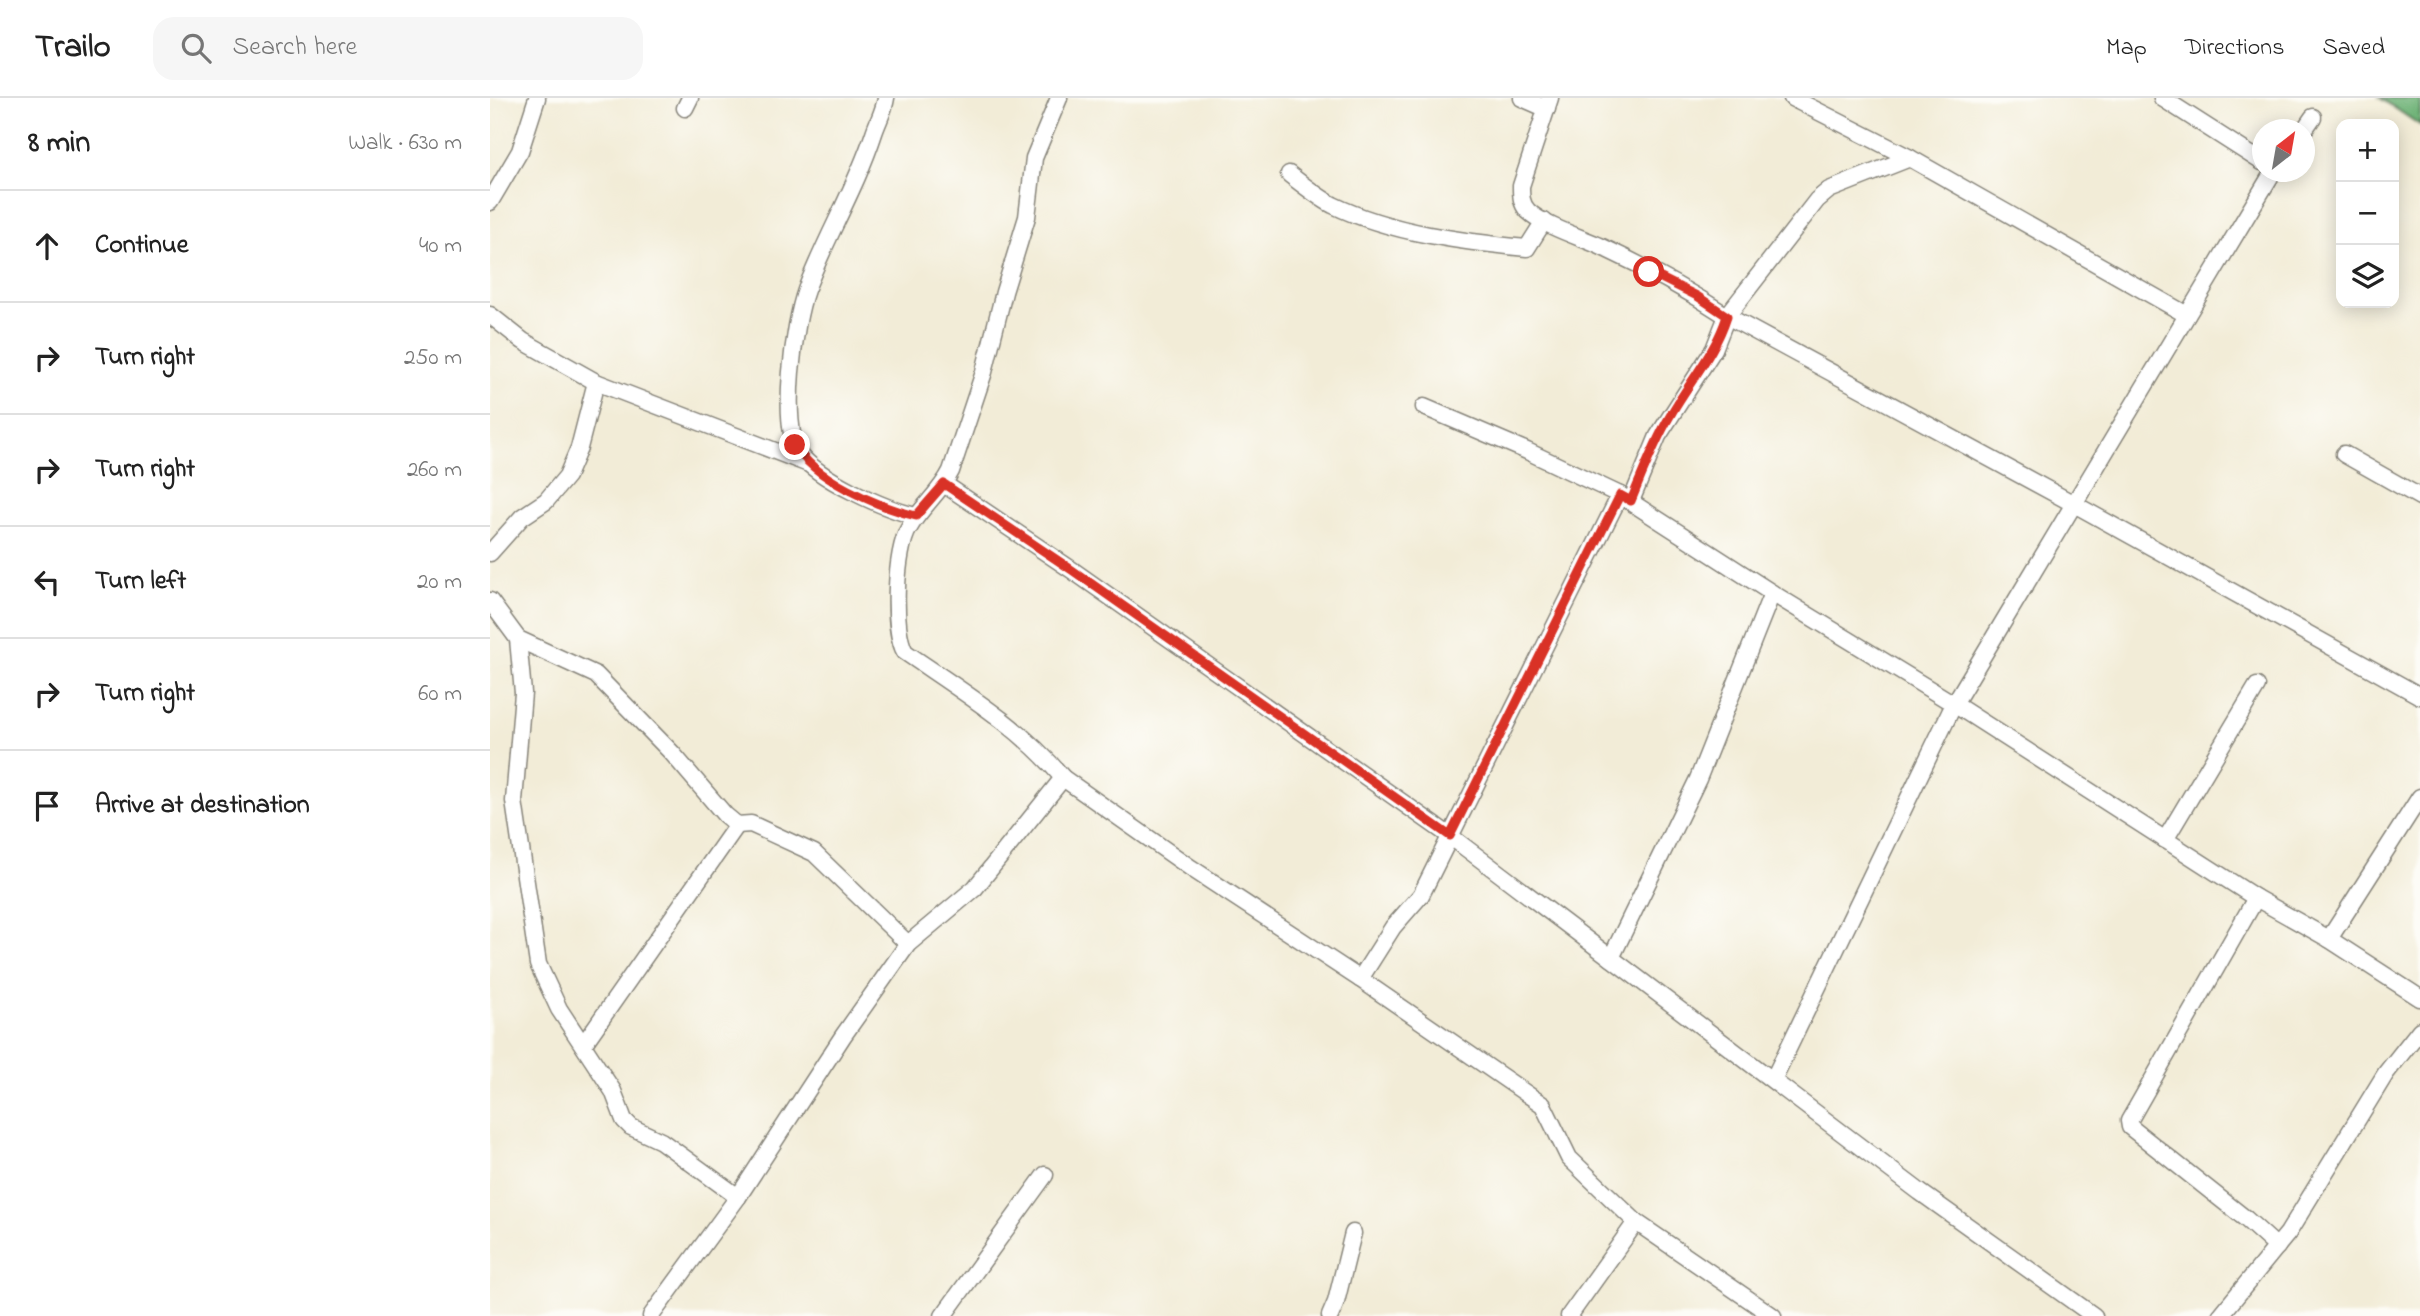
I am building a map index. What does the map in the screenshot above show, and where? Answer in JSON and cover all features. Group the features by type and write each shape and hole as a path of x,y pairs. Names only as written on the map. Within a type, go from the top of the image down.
{"street":[{"path":"490,202 520,151 537,98"},
{"path":"810,464 795,445 790,408 790,370 805,292 867,157 886,98"},
{"path":"1059,98 1034,158 1027,218 1004,292 984,372 944,484 906,532 898,563 901,644 905,652 997,716 1049,761 1063,778 1191,868 1360,979 1543,1105 1569,1158 1636,1222 1773,1316"},
{"path":"1522,98 1549,103 1521,186 1521,200 1528,211 1697,296 1727,316 2420,696"},
{"path":"1792,98 1910,158 2187,315"},
{"path":"2162,98 2252,155"},
{"path":"1360,979 1393,927 1421,895 1658,436 1714,349 1727,316 1817,201 1829,190 1910,158"},
{"path":"1289,174 1330,204 1353,214 1441,237 1527,248 1544,220"},
{"path":"1773,1080 1954,704 2267,182"},
{"path":"490,315 523,341 596,382 810,464 861,495 916,516"},
{"path":"490,554 522,517 546,501 567,476 579,448 596,382"},
{"path":"1424,407 1527,451 1626,498 2256,898 2329,939 2420,998"},
{"path":"2344,454 2420,497"},
{"path":"944,484 1072,570 1450,836 1920,1192 2094,1316"},
{"path":"1611,958 1698,779 1772,593"},
{"path":"490,601 518,639 596,675 673,753 725,815 737,825 751,824 814,853 908,944"},
{"path":"518,639 523,693 514,801 538,964 559,1009 613,1091 624,1120 631,1127 661,1141 738,1197"},
{"path":"2165,839 2257,686"},
{"path":"651,1316 738,1197 843,1036 908,944 975,888 1063,778"},
{"path":"2329,939 2420,797"},
{"path":"583,1045 737,825"},
{"path":"2256,898 2129,1121 2130,1126 2277,1247"},
{"path":"2220,1316 2277,1247 2386,1073 2420,1030"},
{"path":"943,1316 1045,1175"},
{"path":"1569,1316 1636,1222"},
{"path":"1330,1316 1353,1233"}],"green space":[{"path":"2380,98 2420,98 2420,125"}],"route":[{"path":"795,445 801,455 822,473 871,500 903,513 916,516 944,484 1072,570 1450,836 1620,495 1631,501 1658,436 1714,349 1723,329 1727,316 1697,296 1649,272"}]}
